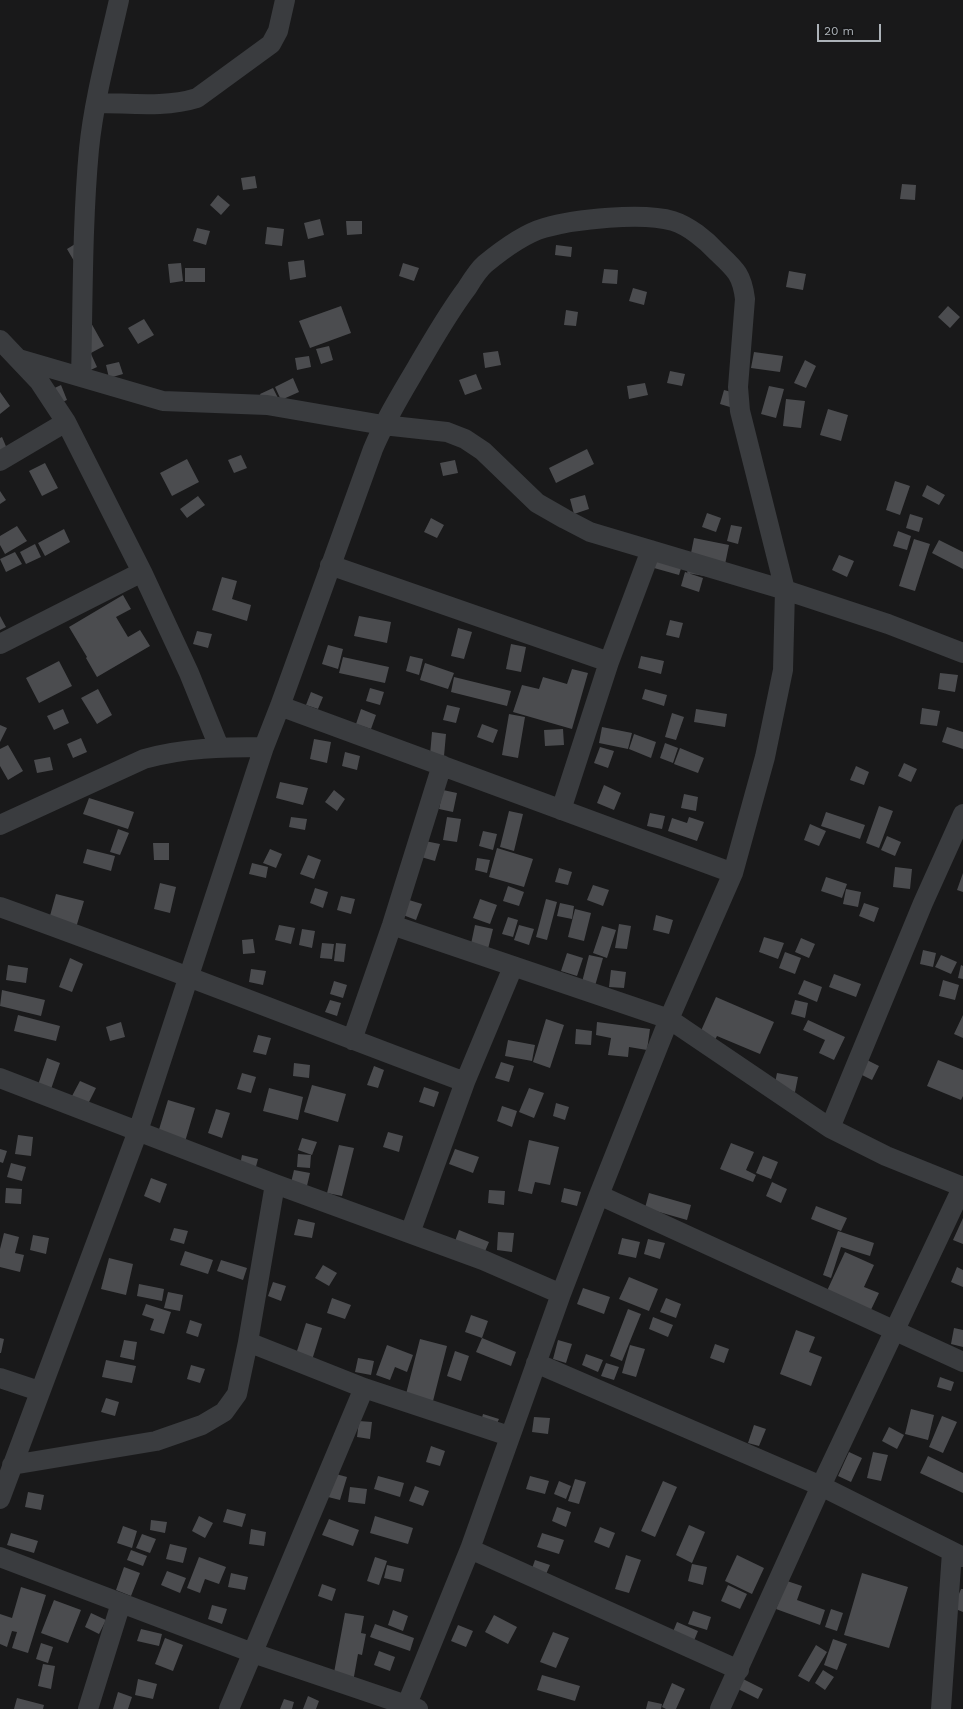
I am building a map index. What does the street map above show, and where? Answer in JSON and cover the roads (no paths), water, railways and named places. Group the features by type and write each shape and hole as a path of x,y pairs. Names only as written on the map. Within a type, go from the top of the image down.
{"street":[{"path":"81,377 86,193 89,148 96,103 118,0"},
{"path":"96,103 161,104 186,102 197,98 271,44 278,31 285,0"},
{"path":"0,1499 39,1391 138,1132 264,747 383,425 451,308 484,265 518,240 543,228 577,222 637,216 674,221 710,245 737,272 743,286 745,299 738,387 740,411 785,590 783,670 765,756 733,873 670,1019 561,1294 509,1436 470,1549 410,1707 253,1653 0,1557"},
{"path":"0,340 39,381 66,422 142,572 189,672 219,747"},
{"path":"19,359 163,401 267,405 383,425 447,432 465,439 483,451 537,503 590,532 785,590 888,624 963,653"},
{"path":"0,461 66,422"},
{"path":"561,810 609,662 651,550"},
{"path":"330,565 609,662"},
{"path":"0,644 142,572"},
{"path":"280,706 733,873"},
{"path":"0,825 144,759 167,752 219,747 264,747"},
{"path":"352,1040 392,925 442,765"},
{"path":"830,1128 963,814"},
{"path":"0,906 189,976 352,1040 465,1082"},
{"path":"392,925 670,1019 830,1128 886,1156 963,1186 896,1331 821,1486 739,1670 720,1709"},
{"path":"410,1233 465,1082 513,967"},
{"path":"0,1078 275,1184 483,1260 561,1294"},
{"path":"12,1465 156,1441 202,1425 224,1412 237,1394 248,1342 275,1184"},
{"path":"600,1195 963,1362"},
{"path":"248,1342 364,1388 509,1436"},
{"path":"536,1363 821,1486 958,1554 942,1709"},
{"path":"0,1378 39,1391"},
{"path":"229,1709 364,1388"},
{"path":"470,1549 739,1670"},
{"path":"88,1709 121,1603"}]}
